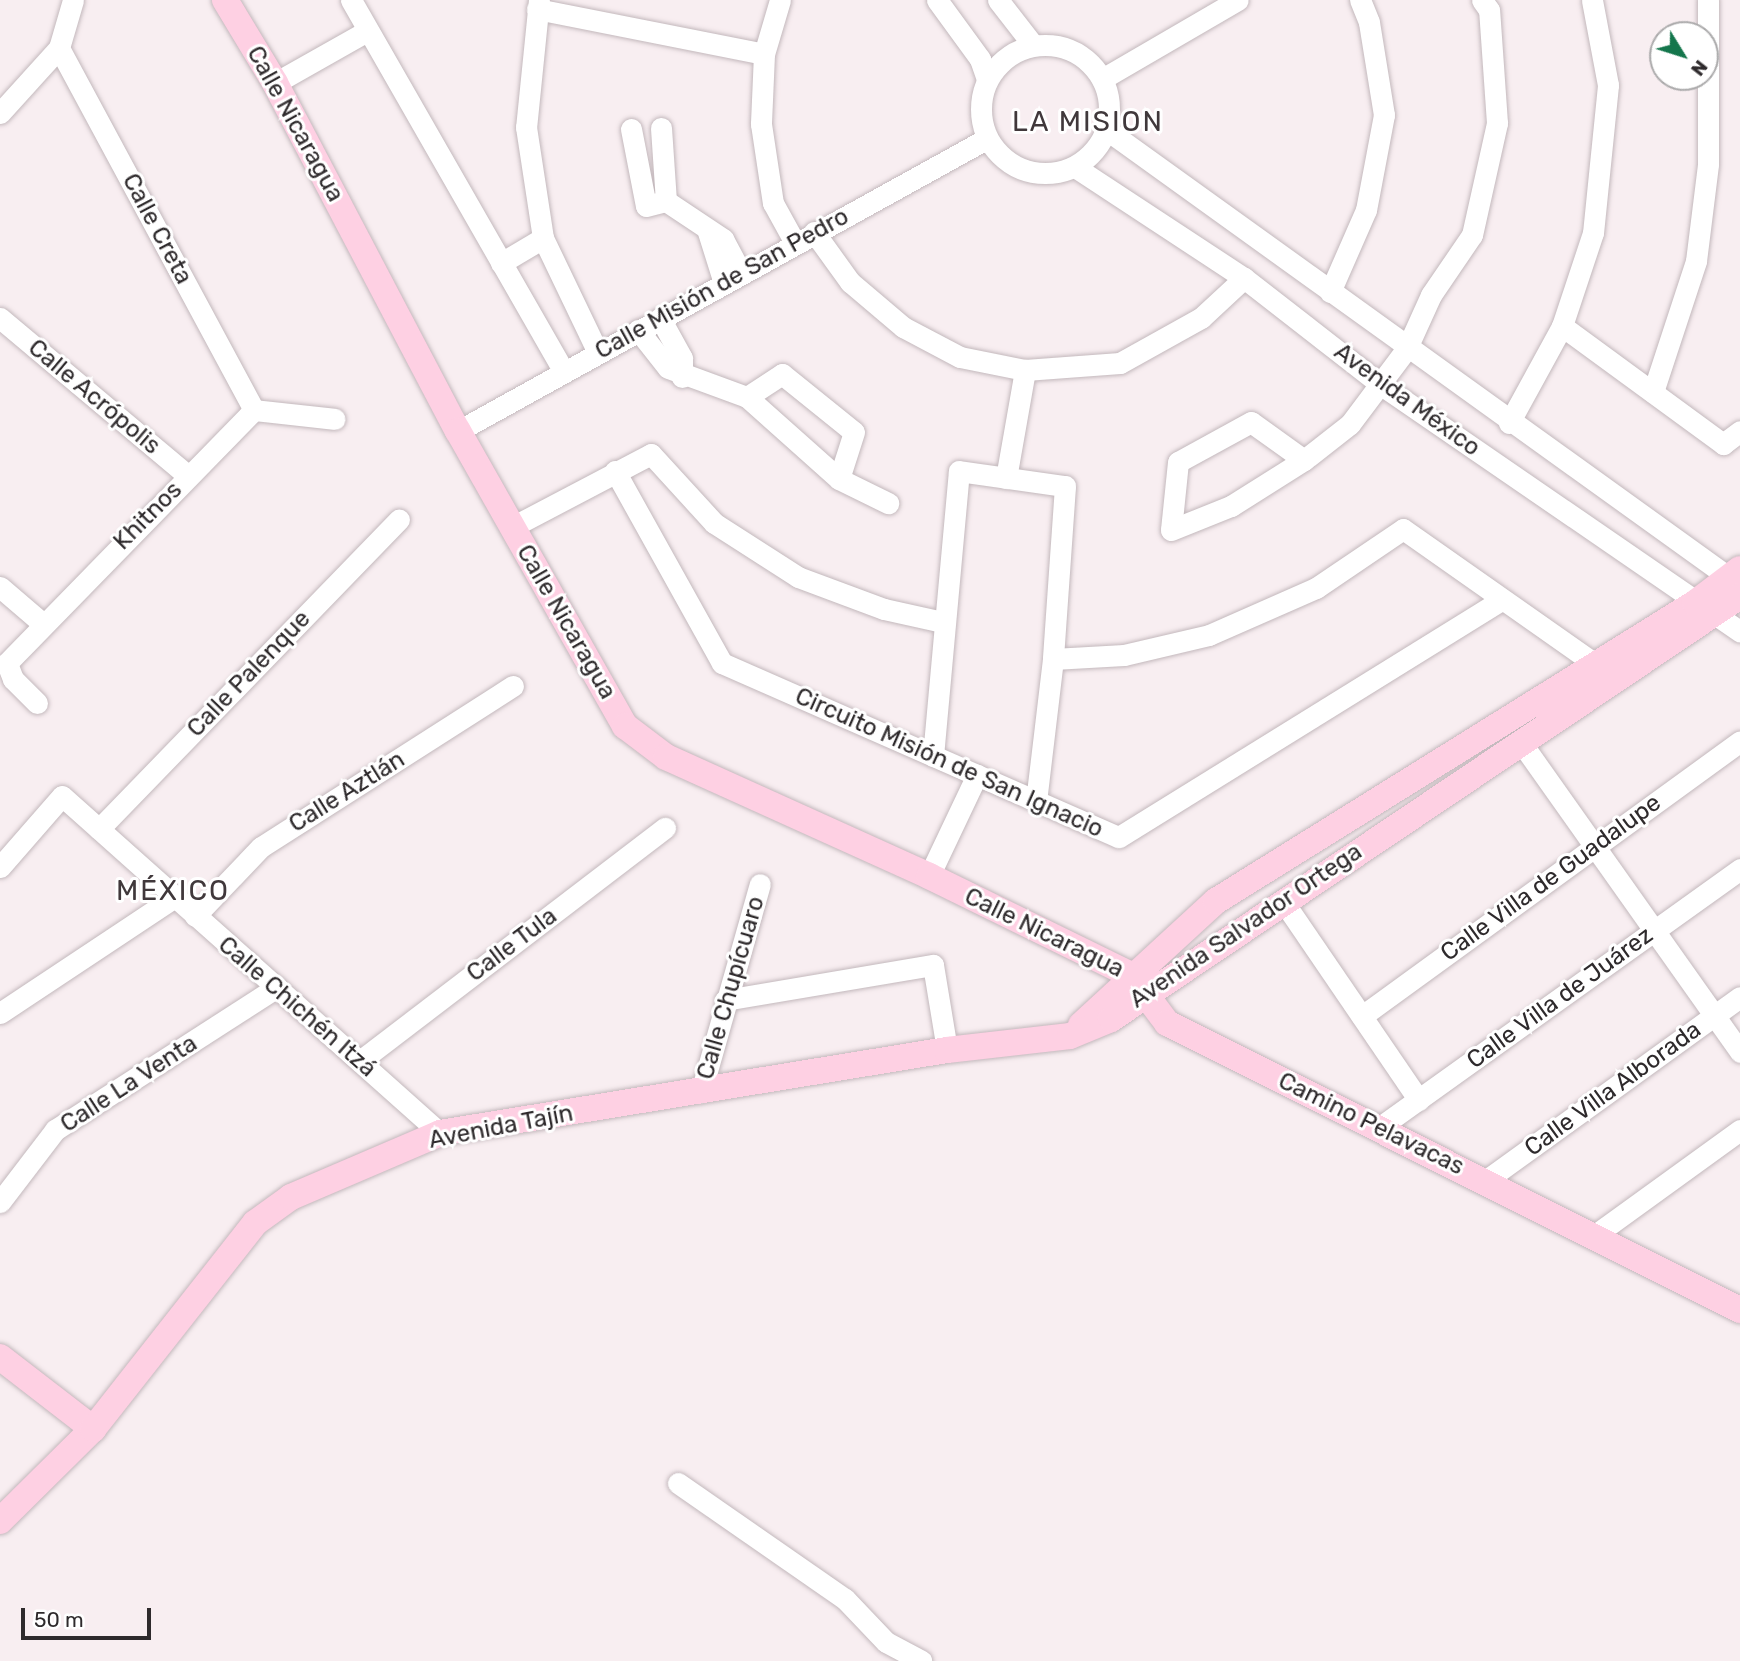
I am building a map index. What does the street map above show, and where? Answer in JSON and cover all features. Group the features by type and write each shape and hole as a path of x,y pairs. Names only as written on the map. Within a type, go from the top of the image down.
{"main road":[{"name":"Calle Nicaragua","path":"225,0 279,80"},
{"name":"Calle Nicaragua","path":"239,0 464,428 519,524 625,726 666,757 931,872 1147,985"},
{"name":"Avenida Salvador Ortega","path":"1147,985 1283,901 1520,741 1737,582"},
{"name":"Avenida Salvador Ortega","path":"1070,1036 1111,1018 1147,985 1216,901 1595,664 1705,608"},
{"name":"Camino Pelavacas","path":"1147,985 1167,1023 1595,1235 1740,1310"},
{"name":"Avenida Tajín","path":"0,1521 93,1429 255,1223 290,1197 440,1133 947,1050 1070,1036"},
{"path":"0,1357 93,1429"}],"street":[{"path":"0,113 59,48 73,0"},
{"path":"351,0 564,372"},
{"path":"780,0 764,54 761,124 773,202 795,243"},
{"path":"937,0 980,60 987,79"},
{"path":"998,0 1033,45"},
{"path":"1102,79 1238,0"},
{"path":"1330,292 1366,210 1384,115 1369,22 1360,0"},
{"path":"1304,460 1251,422 1178,462 1171,530 1231,506 1304,460 1350,424 1407,348 1431,295 1472,235 1497,123 1489,10 1482,0"},
{"path":"1509,423 1562,326 1593,233 1608,85 1592,0"},
{"path":"1653,392 1696,261 1708,164 1708,0"},
{"path":"598,353 543,239 526,127 538,5 764,54"},
{"path":"279,80 367,31"},
{"path":"1033,45 1059,46 1082,55 1102,79 1110,105 1107,130 1095,151 1075,167 1037,174 1002,159 986,139 980,112 987,79 1006,57 1033,45"},
{"name":"Calle Creta","path":"59,48 254,410"},
{"name":"Avenida México","path":"1107,130 1509,423 1737,582"},
{"path":"666,201 646,206 632,134 661,132 666,201 708,232 723,239 733,278"},
{"name":"Calle Misión de San Pedro","path":"464,428 986,139"},
{"name":"Avenida México","path":"1075,167 1244,278 1380,384 1740,631"},
{"path":"814,232 850,282 903,327 960,357 1025,370 1120,363 1201,318 1244,278"},
{"path":"501,263 543,239"},
{"name":"Calle Acrópolis","path":"0,318 188,476"},
{"path":"660,318 682,358 682,377"},
{"path":"1562,326 1723,444 1740,431"},
{"path":"638,330 668,368 682,377 747,397 839,479 888,503"},
{"path":"1006,478 1025,370"},
{"path":"747,397 782,374 854,432 839,479"},
{"path":"254,410 335,419"},
{"name":"Khitnos","path":"37,703 13,679 7,663 41,623 254,410"},
{"path":"519,524 651,454 714,523 798,578 884,609 943,622"},
{"name":"Circuito Misión de San Ignacio","path":"615,471 722,663 1119,837 1501,600"},
{"path":"933,756 943,622 960,471 1065,486 1053,659 1036,801"},
{"name":"Calle Palenque","path":"99,829 400,519"},
{"path":"1053,659 1124,655 1209,635 1316,588 1403,529 1595,664"},
{"path":"0,587 41,623"},
{"name":"Calle Aztlán","path":"195,916 261,847 513,686"},
{"path":"1520,741 1740,1052"},
{"name":"Calle Villa de Guadalupe","path":"1362,1016 1740,741"},
{"path":"931,872 977,775"},
{"name":"Calle Chichén Itzá","path":"0,867 62,796 173,898 440,1133"},
{"name":"Calle Tula","path":"360,1061 665,828"},
{"name":"Calle Villa de Juárez","path":"1380,1128 1740,869"},
{"name":"Calle Chupícuaro","path":"702,1092 725,1000 760,884"},
{"path":"0,1013 173,898"},
{"path":"1283,901 1419,1100"},
{"path":"725,1000 933,965 947,1050"},
{"name":"Calle La Venta","path":"0,1202 55,1130 277,987"},
{"name":"Calle Villa Alborada","path":"1485,1181 1740,997"},
{"path":"1595,1235 1740,1130"},
{"path":"678,1483 845,1599 886,1642 922,1661"}],"district":[{"name":"LA MISION","path":"1088,122"},
{"name":"MÉXICO","path":"173,891"}]}
